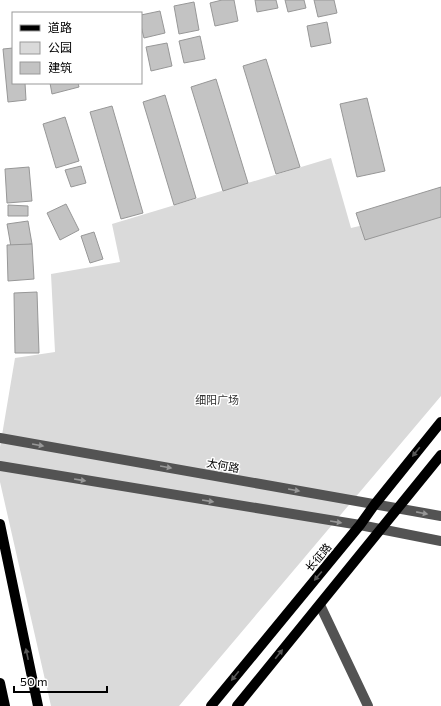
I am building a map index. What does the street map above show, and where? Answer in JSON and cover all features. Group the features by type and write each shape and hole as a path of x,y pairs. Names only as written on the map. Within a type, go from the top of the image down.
{"main road":[{"name":"长征路","path":"211,706 360,526 375,504 441,422"},
{"path":"237,706 441,455"},
{"path":"0,524 38,706"},
{"path":"0,683 5,706"}],"street":[{"name":"太何路","path":"0,438 441,516"},
{"path":"0,466 360,526 441,541"},
{"path":"320,605 368,706"}],"green space":[{"name":"细阳广场","path":"331,158 351,228 441,207 441,396 179,706 51,706 0,482 0,447 15,358 55,352 51,274 120,262 112,224"}],"building":[{"path":"222,0 234,0 238,21 215,26 210,3"},
{"path":"255,0 276,0 278,8 257,12"},
{"path":"285,0 304,0 306,8 288,12"},
{"path":"314,0 334,0 337,13 318,17"},
{"path":"194,2 199,30 179,34 174,6"},
{"path":"160,11 165,33 144,38 142,30 142,15"},
{"path":"327,22 331,43 311,47 307,26"},
{"path":"200,36 205,59 184,63 179,41"},
{"path":"167,43 172,66 151,71 146,47"},
{"path":"12,48 12,84 25,84 26,100 8,102 3,49"},
{"path":"266,59 300,167 276,174 243,66"},
{"path":"216,79 248,183 223,191 191,87"},
{"path":"50,84 78,84 79,87 52,94"},
{"path":"165,95 196,198 174,205 143,102"},
{"path":"367,98 385,171 357,177 340,104"},
{"path":"112,106 143,213 121,219 90,112"},
{"path":"65,117 79,161 56,168 43,124"},
{"path":"81,166 86,183 71,187 65,170"},
{"path":"29,167 32,201 7,203 5,169"},
{"path":"441,187 441,217 365,240 356,213"},
{"path":"66,204 79,230 60,240 47,213"},
{"path":"8,205 28,206 28,216 8,216"},
{"path":"28,221 32,244 11,247 7,224"},
{"path":"94,232 103,259 90,263 81,236"},
{"path":"32,244 34,279 8,281 7,245"},
{"path":"37,292 39,353 15,353 14,293"}]}
